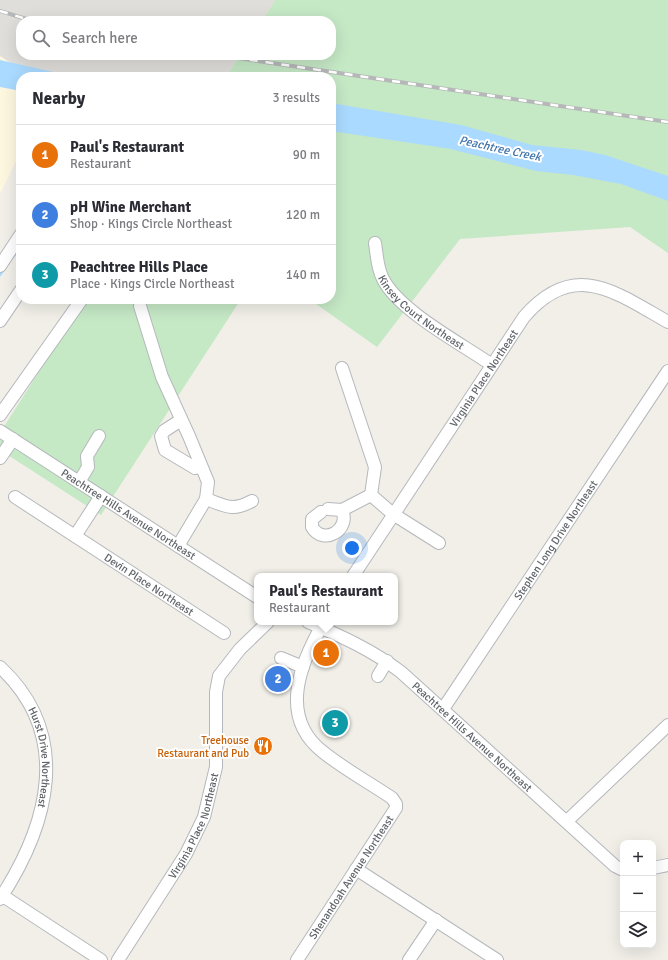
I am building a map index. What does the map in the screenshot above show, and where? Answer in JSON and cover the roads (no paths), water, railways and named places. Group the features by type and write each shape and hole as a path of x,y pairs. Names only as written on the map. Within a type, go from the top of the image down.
{"street":[{"path":"0,266 16,242"},
{"name":"Kinsey Court Northeast","path":"375,243 382,277 399,300 412,311 492,365"},
{"name":"Virginia Place Northeast","path":"355,573 524,317 534,306 548,295 563,288 584,285 614,291 668,322"},
{"path":"0,321 16,297"},
{"path":"0,415 78,304"},
{"path":"140,306 162,377 208,482 206,499 178,546"},
{"path":"342,368 375,467 371,494"},
{"name":"Stephen Long Drive Northeast","path":"443,709 668,371"},
{"path":"181,420 164,431 161,436 165,450 195,468 201,466"},
{"name":"Peachtree Hills Avenue Northeast","path":"0,431 254,595"},
{"path":"80,482 88,467 87,456 98,436"},
{"path":"0,458 13,439"},
{"path":"371,494 393,514 439,543"},
{"path":"342,510 344,520 343,526 336,532 326,536 320,535 312,527 312,519 324,510 342,510 371,494"},
{"path":"75,536 102,496"},
{"name":"Devin Place Northeast","path":"15,497 224,633"},
{"path":"206,499 233,508 241,507 252,501"},
{"name":"Virginia Place Northeast","path":"118,960 186,854 204,817 216,767 216,692 220,676 240,649 265,625"},
{"path":"281,658 302,674 322,625"},
{"name":"Peachtree Hills Avenue Northeast","path":"322,625 356,642 387,661 443,709 615,866 620,868"},
{"path":"378,676 387,661"},
{"name":"Hurst Drive Northeast","path":"0,667 23,692 38,718 46,751 47,769 42,810 35,832 22,860 1,896"},
{"name":"Shenandoah Avenue Northeast","path":"297,960 396,808 396,804 392,798 323,752 310,740 301,724 297,707 296,691 302,674"},
{"path":"567,821 668,725"},
{"path":"656,867 668,865"},
{"path":"356,869 497,960"},
{"path":"1,896 101,960"},
{"path":"409,960 436,920"}],"water":[{"path":"0,60 53,72 16,72 16,90 0,87"},
{"name":"Peachtree Creek","path":"336,104 461,125 532,145 581,150 605,155 668,176 668,201 621,184 573,175 536,171 451,149 336,132"}],"waterway":[{"path":"12,258 16,254"},
{"path":"0,275 4,269"}],"railway":[{"path":"0,11 16,16"},
{"path":"252,60 332,72"},
{"path":"336,73 668,122"}],"place":[{"name":"Paul's Restaurant","path":"326,653"},
{"name":"pH Wine Merchant","path":"278,679"},
{"name":"Peachtree Hills Place","path":"335,723"},
{"name":"Treehouse Restaurant and Pub","path":"263,746"}]}
